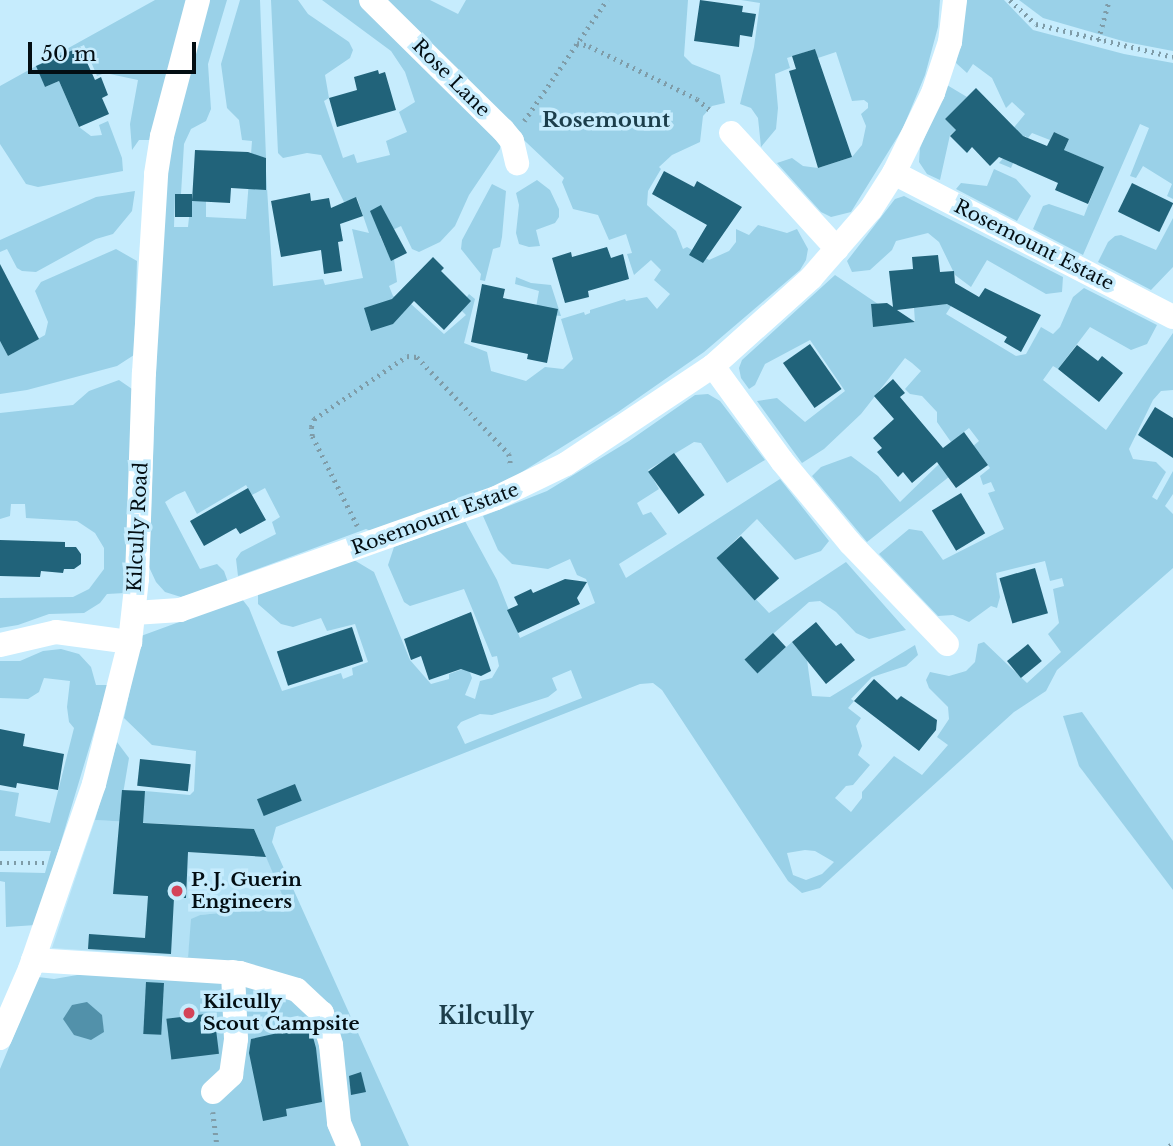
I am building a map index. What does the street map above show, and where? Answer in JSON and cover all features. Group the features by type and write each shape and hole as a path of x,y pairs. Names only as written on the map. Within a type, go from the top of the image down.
{"street":[{"name":"Kilcully Road","path":"0,1038 33,960 66,865 110,727 130,642 134,613 156,174 162,136 198,0"},
{"name":"Rose Lane","path":"371,0 514,152"},
{"name":"Rosemount Estate","path":"134,613 162,614 180,610 496,498 566,464 713,366 811,278 871,209 894,173 937,83 950,42 955,0"},
{"path":"731,132 837,249"},
{"name":"Rosemount Estate","path":"894,173 1173,317"},
{"path":"713,366 782,461 850,543 947,644"},
{"path":"0,645 56,632 130,642"},
{"path":"33,960 233,972 270,980 297,990 322,1013 331,1045 339,1123 349,1146"},
{"path":"213,1092 231,1075 236,1039 233,972"}],"path":[{"path":"514,152 578,43 607,0"},
{"path":"1010,0 1036,24 1173,57"},
{"path":"1098,40 1109,0"},
{"path":"578,43 698,99 710,110"},
{"path":"360,532 312,436 311,426 314,419 407,356 417,357 509,454 509,476"},
{"path":"357,526 367,522"},
{"path":"0,863 66,865"},
{"path":"213,1092 217,1146"}],"shaded area":[{"path":"155,0 189,0 150,140 139,140 132,150 130,124 138,80 105,73 97,76 84,45 37,66 45,87 59,81 79,127 91,136 102,135 99,125 108,121 122,158 123,171 38,187 26,184 0,144 0,86"},
{"path":"207,0 227,0 208,64 211,109 206,121 191,129 184,144 181,194 175,194 174,227 188,227 191,198 206,199 206,217 246,219 252,141 242,140 239,120 227,108 221,64 240,0 260,0 266,158 259,156 259,167 266,171 273,286 323,279 325,285 363,278 352,229 369,233 357,198 344,202 321,155 307,153 283,158 278,153 271,0 298,0 308,14 349,42 353,50 350,58 325,75 329,98 324,101 343,158 354,154 357,163 390,155 386,141 407,132 399,112 415,102 405,72 391,51 322,0 364,0 501,134 500,149 469,195 455,226 440,242 419,252 412,249 401,226 380,236 391,260 394,259 397,282 389,286 393,296 411,304 444,334 466,315 459,308 469,294 475,299 464,343 487,352 491,371 526,381 545,367 563,369 573,359 561,319 584,312 585,315 590,313 590,310 625,299 647,297 657,309 670,294 654,280 661,270 651,260 634,275 627,254 632,253 626,234 609,240 598,215 573,209 562,182 564,178 376,0 430,0 458,14 466,0 688,0 684,56 692,64 720,75 725,103 712,106 703,116 700,142 672,155 659,167 661,169 648,191 647,205 676,231 683,249 687,247 709,260 729,251 736,242 736,229 749,235 758,225 787,233 797,229 808,249 806,260 800,270 704,352 618,412 503,484 373,532 366,529 238,576 236,559 241,552 276,534 272,522 280,517 265,488 252,495 246,485 197,514 185,491 176,495 165,502 200,569 217,564 224,571 229,585 181,597 165,592 156,582 149,567 163,178"},
{"path":"741,0 940,0 938,27 925,75 903,128 851,212 831,217 821,212 777,163 792,158 803,166 818,168 852,157 862,145 866,126 861,114 868,108 868,103 864,100 852,101 836,52 818,58 815,49 787,58 790,68 775,74 778,108 776,129 761,147 758,118 751,108 740,104 754,47 760,3"},
{"path":"967,0 1004,0 1033,30 1124,54 1173,63 1173,199 1167,196 1172,184 1143,166 1136,178 1130,176 1149,128 1140,124 1083,255 1033,229 1043,206 1049,204 1084,216 1103,167 1064,150 1069,139 1054,132 1050,140 1032,133 1028,138 1025,136 1011,168 999,163 1019,141 1011,131 1025,114 1012,102 1006,108 992,78 973,64 967,73 956,63"},
{"path":"1019,0 1173,0 1173,51 1126,42 1043,18"},
{"path":"947,85 967,97 945,119 956,130 950,135 940,180 927,174 919,162 920,148"},
{"path":"994,169 1016,179 1031,196 1017,221 956,189 961,183 987,186"},
{"path":"537,180 550,190 559,209 559,217 555,223 536,230 540,246 529,247 519,244 516,233 519,205 516,193"},
{"path":"492,184 506,191 500,247 493,249 485,281 480,280 481,274 461,249 462,240"},
{"path":"135,191 132,211 113,234 96,239 36,272 17,268 7,249 0,252 0,240 96,197"},
{"path":"904,196 1063,277 1062,292 1046,294 987,260 971,287 955,275 939,242 928,233 896,241 892,250 870,270 852,272 847,261 895,199"},
{"path":"1173,218 1173,267 1151,290 1098,262 1108,242 1115,236 1121,235 1156,250"},
{"path":"116,249 137,261 134,355 117,366 27,390 0,394 0,341 8,356 45,335 48,322 35,291 41,282"},
{"path":"835,275 878,304 871,305 873,326 915,322 914,308 953,303 946,314 1016,356 1026,354 1041,327 1053,334 1060,327 1073,297 1084,288 1157,325 1147,344 1131,350 1090,327 1058,369 1053,366 1043,380 1106,430 1173,333 1173,390 1161,391 1153,400 1129,449 1133,459 1156,462 1166,472 1152,497 1157,500 1173,471 1173,494 1165,506 1173,514 1173,568 1057,670 1046,691 1014,712 820,888 802,893 788,881 662,690 653,683 640,684 276,827 272,842 409,1146 0,1146 0,1069 38,977 54,979 83,974 136,955 188,957 191,919 200,915 287,906 254,829 95,820 117,742 129,758 120,812 145,791 190,795 194,791 196,751 152,745 124,718 141,636 242,599 249,608 282,691 341,673 343,679 353,675 352,668 368,662 355,624 327,631 321,618 293,627 281,624 258,604 258,594 354,560 374,572 410,660 431,684 449,679 449,674 468,667 472,678 465,695 475,699 480,681 492,678 499,666 497,656 492,657 464,589 410,606 404,602 388,565 394,547 465,521 497,580 520,638 595,603 586,579 577,575 570,559 548,569 512,564 498,550 483,516 547,491 629,441 695,395 708,394 720,401 765,460 727,483 701,443 694,442 648,470 659,489 637,503 643,515 651,512 667,534 619,564 626,578 780,479 829,541 821,551 795,560 757,519 717,558 769,613 846,562 906,630 869,639 856,633 836,612 820,601 809,602 745,659 757,673 792,642 807,660 812,696 830,697 915,645 918,655 906,666 872,677 851,699 854,701 848,708 861,718 856,726 862,746 858,755 870,765 853,785 846,786 835,798 851,812 862,798 862,792 894,756 922,775 948,745 937,737 949,719 948,707 929,688 926,680 930,672 949,676 966,671 975,662 978,644 984,642 1027,683 1061,652 1048,634 1059,623 1053,589 1064,586 1062,578 1050,581 1045,561 996,573 1000,597 997,608 991,606 969,622 953,615 938,616 879,554 909,529 922,531 943,560 1004,529 988,493 995,491 991,482 983,485 980,476 990,468 979,453 867,542 812,476 821,467 851,456 878,476 900,502 940,463 946,469 979,441 969,428 951,442 937,422 937,412 922,396 910,394 905,389 921,371 905,358 861,414 824,449 802,463 757,401 777,398 805,422 845,391 810,340 765,364 755,385 749,389 741,378 739,368 742,360","holes":["571,670 582,698 465,744 457,727 461,722 480,714 492,715 548,697 557,690 552,678","815,851 834,862 822,874 806,880 793,875 787,853"]},
{"path":"516,277 531,283 551,285 561,316 535,313 539,291 515,284"},
{"path":"119,380 132,389 125,593 107,594 100,603 84,613 49,614 0,628 0,598 73,597 89,589 104,569 104,548 95,533 77,521 26,518 25,504 11,504 10,516 0,519 0,413 73,405 89,391"},
{"path":"61,649 79,654 91,667 96,685 108,685 36,925 6,927 5,882 0,881 0,872 45,873 51,851 0,851 0,790 19,793 15,816 50,823 74,728 69,722 67,707 70,681 44,678 39,692 28,699 0,698 0,661 20,661 43,651"},
{"path":"1082,712 1173,841 1173,890 1079,766 1063,716"},
{"name":"P. J. Guerin Engineers","path":"95,820 254,829 288,906 200,915 192,919 188,957 52,948"},
{"path":"87,1002 102,1015 104,1032 91,1040 74,1035 63,1019 72,1005"}],"building":[{"path":"700,0 743,6 742,12 756,14 752,37 740,35 739,47 694,41"},
{"path":"80,47 95,80 101,77 108,95 102,98 109,114 79,127 59,81 45,87 36,66"},
{"path":"815,49 852,157 818,168 789,71 796,69 792,56"},
{"path":"378,70 379,74 385,72 396,110 337,127 329,98 357,90 354,77"},
{"path":"976,88 1023,136 1047,146 1054,132 1069,139 1064,150 1104,167 1088,204 1055,190 1058,183 999,157 990,166 972,147 967,153 950,136 956,130 945,119"},
{"path":"195,150 248,152 266,158 266,190 231,188 230,203 192,201"},
{"path":"664,171 694,187 697,181 742,207 703,263 689,255 707,225 652,194"},
{"path":"1132,183 1173,203 1159,232 1118,212"},
{"path":"310,193 311,201 329,198 331,208 356,197 363,216 340,224 343,241 338,242 342,271 324,274 321,250 281,257 271,201"},
{"path":"175,194 192,194 192,217 175,217"},
{"path":"381,205 407,253 391,261 370,211"},
{"path":"607,247 611,258 623,254 629,279 588,291 589,297 565,303 552,258 571,252 572,257"},
{"path":"938,255 940,272 954,271 955,283 979,297 985,288 1041,315 1021,352 1004,342 1007,337 947,304 897,310 915,322 873,327 871,304 887,303 893,307 889,271 913,269 912,257"},
{"path":"433,257 444,268 441,271 471,301 444,330 414,301 393,324 371,331 364,308 392,299"},
{"path":"0,264 39,339 8,356 0,341"},
{"path":"482,284 505,289 503,298 558,309 547,363 527,359 528,354 471,342"},
{"path":"810,344 842,389 815,408 783,363"},
{"path":"1077,345 1098,361 1102,356 1123,373 1099,402 1058,369"},
{"path":"893,379 905,393 900,397 943,448 964,432 988,465 956,488 937,462 912,483 903,472 898,477 877,452 882,448 873,438 894,419 874,396"},
{"path":"1155,407 1173,418 1173,458 1138,435"},
{"path":"674,453 705,495 679,514 648,472"},
{"path":"248,488 266,520 240,534 236,528 204,546 190,521"},
{"path":"961,493 985,533 956,551 932,511"},
{"path":"741,536 779,578 755,600 716,558"},
{"path":"0,540 65,542 65,547 76,547 81,554 81,564 74,569 64,569 63,573 41,571 40,577 0,576"},
{"path":"1035,568 1048,613 1012,623 999,578"},
{"path":"565,579 587,582 577,598 580,604 518,633 507,610 518,605 514,597 531,589 533,593"},
{"path":"471,612 491,671 481,676 461,669 429,680 421,656 411,660 404,639"},
{"path":"816,622 836,646 841,643 855,660 826,684 792,642"},
{"path":"352,627 363,661 288,686 277,651"},
{"path":"773,633 786,647 757,673 744,660"},
{"path":"1028,644 1042,661 1021,678 1007,661"},
{"path":"874,679 897,700 901,696 937,720 936,730 919,751 854,701"},
{"path":"0,729 25,734 23,746 64,754 58,790 17,783 16,788 0,785"},
{"path":"140,759 191,764 188,791 137,786"},
{"path":"295,784 302,801 264,816 257,799"},
{"path":"122,790 145,791 143,823 254,829 266,857 188,852 186,898 174,898 171,954 88,949 89,934 145,938 148,896 113,894"},
{"path":"146,982 164,983 161,1035 143,1034"},
{"path":"214,1013 219,1054 171,1060 166,1019"},
{"path":"310,1026 316,1048 322,1102 286,1109 287,1116 263,1121 249,1053 251,1039"},
{"path":"361,1072 366,1092 351,1095 349,1076"}],"place":[{"name":"P. J. Guerin Engineers","path":"177,891"},
{"name":"Kilcully Scout Campsite","path":"189,1013"}],"district":[{"name":"Rosemount","path":"606,120"},
{"name":"Kilcully","path":"486,1016"}]}
